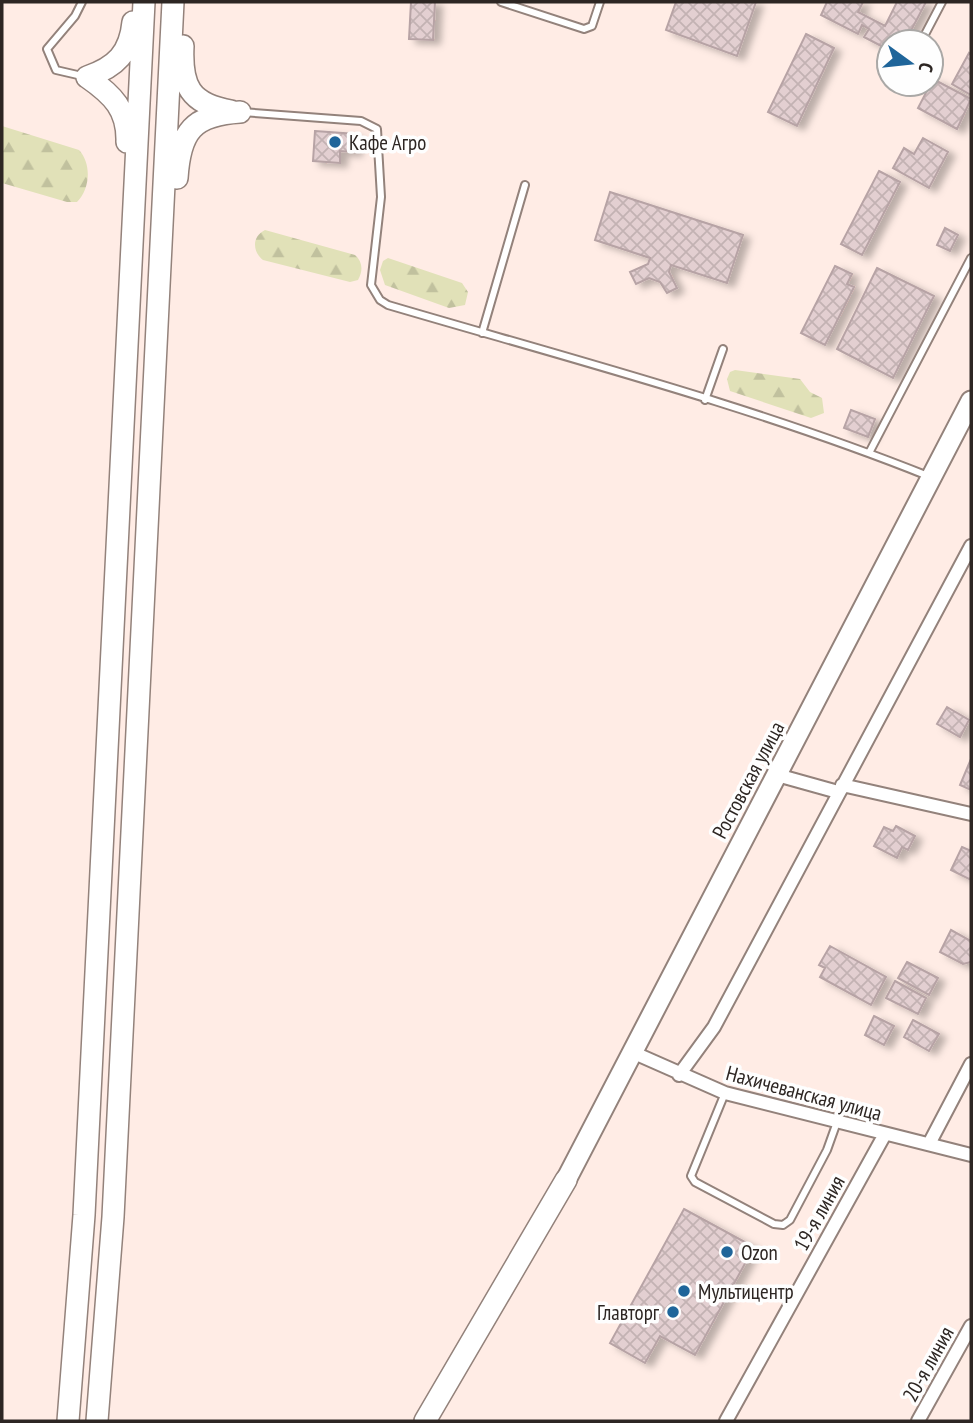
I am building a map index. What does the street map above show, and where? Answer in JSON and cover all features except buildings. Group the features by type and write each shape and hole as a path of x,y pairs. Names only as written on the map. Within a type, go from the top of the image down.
{"highway":[{"path":"116,569 112,400 127,124 118,103 87,77 108,69 127,49 134,2"},
{"path":"68,1421 84,1215 144,2"},
{"path":"97,1421 113,1217 173,2"},
{"path":"185,2 182,64 186,87 197,99 216,108 240,112"},
{"path":"147,522 167,370 178,158 186,135 199,121 217,114 240,112"},
{"path":"425,1421 566,1180"},
{"path":"441,1421 566,1180"}],"main road":[{"name":"Ростовская улица","path":"566,1180 971,401"}],"street":[{"path":"680,1075 714,1027 971,546"},
{"path":"776,775 971,814"},
{"name":"Нахичеванская улица","path":"632,1052 725,1093 971,1155"},
{"path":"929,1144 971,1064"},
{"name":"19-я линия","path":"726,1421 885,1134"},
{"name":"20-я линия","path":"918,1421 971,1326"}],"lane":[{"path":"82,2 75,16 50,42 47,49 56,70 87,77"},
{"path":"501,2 584,29 592,26 600,2"},
{"path":"928,28 942,2"},
{"path":"240,112 370,123 380,139 381,197 371,285 375,294 388,305 705,400 869,453 932,478"},
{"path":"482,332 525,185"},
{"path":"869,453 971,258"},
{"path":"705,400 723,349"},
{"path":"725,1093 691,1176 695,1182 774,1224 783,1225 790,1220 827,1150 837,1122"}],"green space":[{"path":"2,126 79,150 86,162 88,176 85,190 77,202 67,202 2,183"},
{"path":"265,230 355,255 361,267 358,280 350,282 263,260 255,245 257,237"},
{"path":"388,258 462,283 468,292 465,305 449,308 385,285 380,270 383,261"},
{"path":"735,370 800,379 810,392 822,398 824,413 811,418 730,391 727,379 730,372"}],"place":[{"name":"Кафе Агро","path":"335,142"},
{"name":"Ozon","path":"727,1252"},
{"name":"Мультицентр","path":"684,1291"},
{"name":"Главторг","path":"673,1312"}]}
